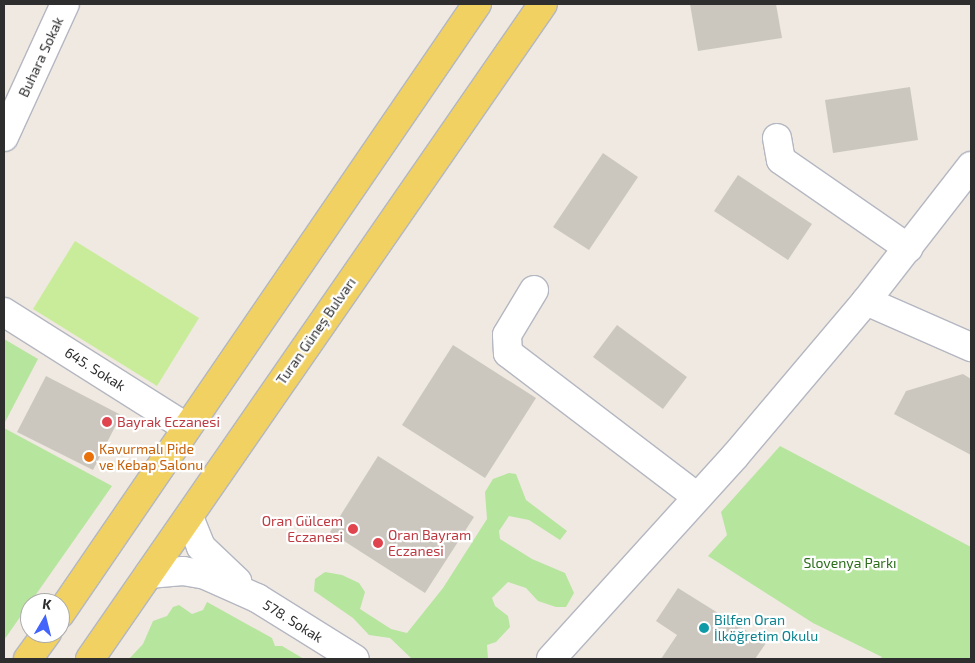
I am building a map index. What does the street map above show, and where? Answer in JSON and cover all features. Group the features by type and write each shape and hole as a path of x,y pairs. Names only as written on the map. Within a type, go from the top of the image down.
{"main road":[{"path":"70,599 477,4"},
{"name":"Turan Güneş Bulvarı","path":"90,659 543,4"},
{"path":"28,659 40,643"}],"street":[{"name":"Buhara Sokak","path":"4,137 65,4"},
{"path":"777,138 781,160 908,248"},
{"path":"551,659 697,498 866,301 971,166"},
{"path":"534,290 507,335 508,353 697,498"},
{"path":"866,301 971,347"},
{"name":"645. Sokak","path":"4,312 186,427"},
{"path":"189,517 201,547 257,598"},
{"path":"149,574 171,570 194,572 257,598"},
{"name":"578. Sokak","path":"257,598 355,659"}],"green space":[{"path":"75,241 199,318 157,386 33,309"},
{"path":"4,339 38,359 4,424"},
{"path":"4,428 112,486 37,593 20,593 20,617 4,640"},
{"name":"Slovenya Parkı","path":"780,446 971,547 971,659 879,659 882,657 813,623 708,556 727,535 721,512"},
{"path":"509,473 516,474 526,500 567,531 560,540 529,520 509,516 499,531 500,539 532,559 565,573 574,593 566,607 556,607 538,601 526,588 508,582 492,598 495,606 508,616 510,627 496,642 487,645 488,659 411,658 390,638 369,635 353,618 314,591 315,579 325,572 342,575 359,583 365,592 360,609 391,629 407,633 443,588 487,519 485,492 493,479"},
{"path":"207,602 272,638 275,646 282,646 304,659 129,659 143,644 153,621 167,616 173,607 179,605 192,614 203,610"}],"building":[{"path":"690,4 776,4 782,38 698,51"},
{"path":"910,87 918,140 833,153 825,100"},
{"path":"603,153 638,177 589,250 553,227"},
{"path":"738,175 812,224 788,260 714,211"},
{"path":"617,325 687,377 663,409 593,357"},
{"path":"453,345 536,398 485,478 402,425"},
{"path":"963,374 971,379 971,455 894,414 906,391"},
{"path":"46,376 121,415 93,470 17,432"},
{"path":"378,456 474,517 425,593 330,532"},
{"name":"Bilfen Oran İlköğretim Okulu","path":"678,588 766,643 755,659 661,659 677,635 656,621"}],"place":[{"name":"Bayrak Eczanesi","path":"107,422"},
{"name":"Kavurmalı Pide ve Kebap Salonu","path":"89,457"},
{"name":"Oran Gülcem Eczanesi","path":"353,529"},
{"name":"Oran Bayram Eczanesi","path":"378,543"},
{"name":"Bilfen Oran İlköğretim Okulu","path":"704,628"}]}
